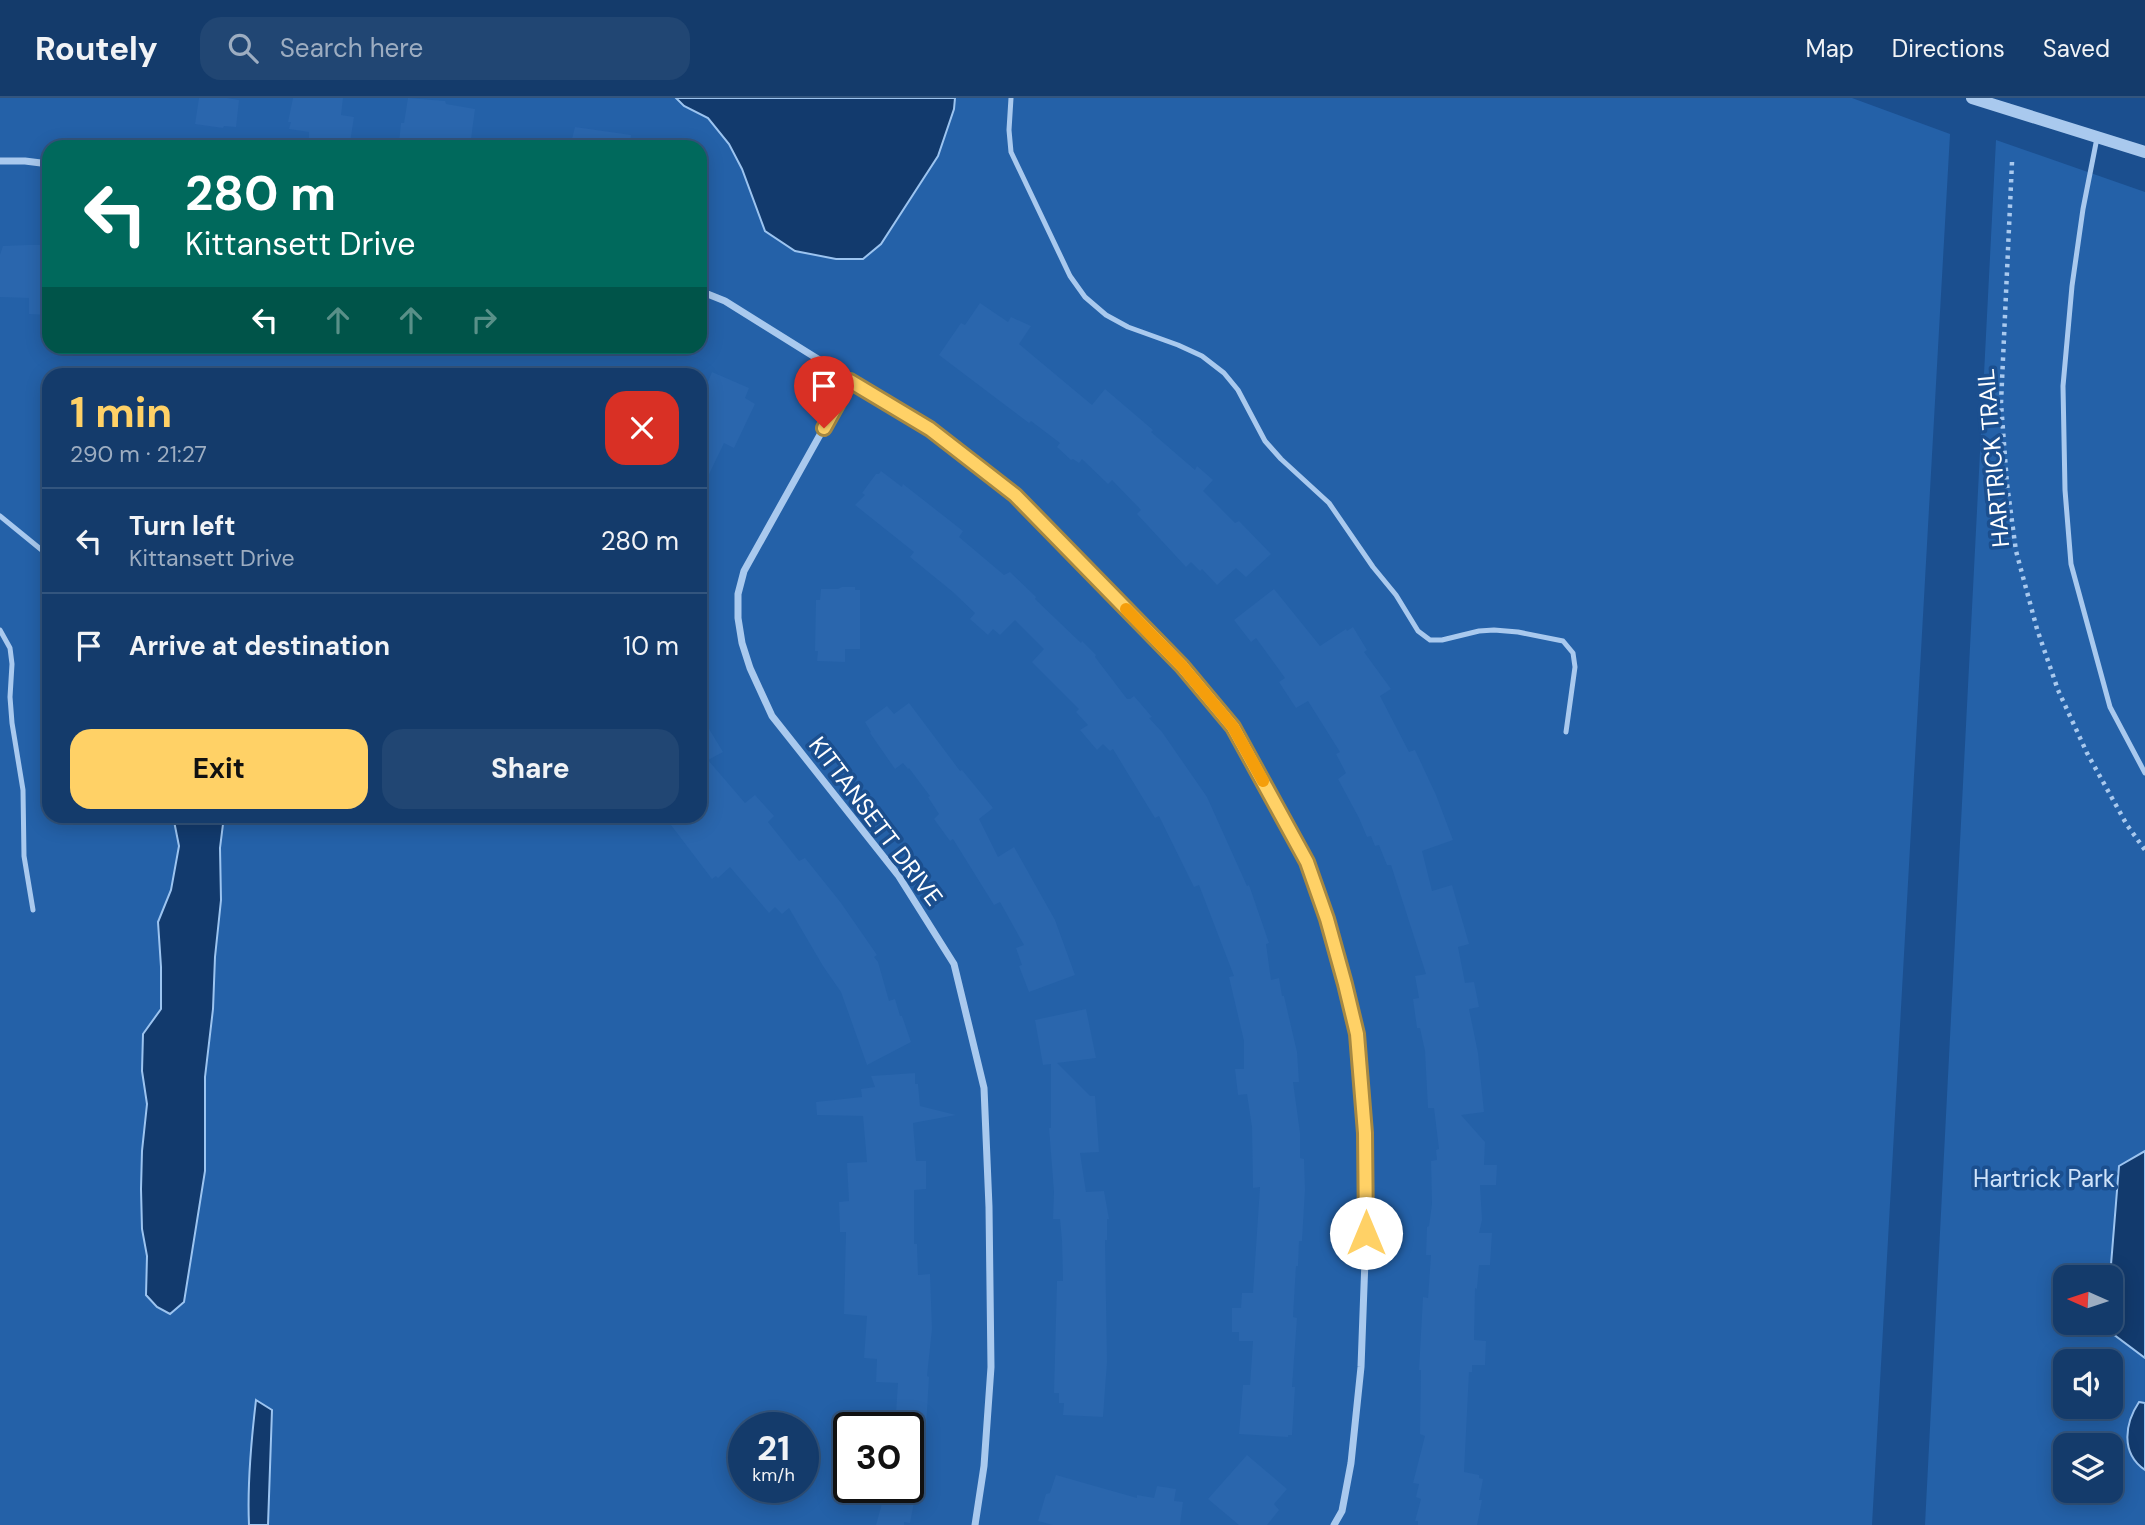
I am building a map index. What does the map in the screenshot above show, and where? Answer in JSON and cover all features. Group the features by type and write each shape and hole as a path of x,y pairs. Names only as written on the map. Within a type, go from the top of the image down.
{"street":[{"path":"1972,98 2145,152"},
{"path":"0,161 42,163"},
{"path":"707,294 724,301 930,429 1015,495 1182,666 1233,727 1307,862 1327,919 1357,1034 1365,1133 1366,1233 1362,1367 1351,1463 1342,1511 1335,1525"},
{"name":"KITTANSETT DRIVE","path":"850,381 744,571 738,594 738,618 750,668 772,716 898,875 954,964 984,1087 989,1208 991,1367 984,1466 975,1525"}],"lane":[{"path":"1011,98 1011,152 1070,276 1085,297 1128,327 1202,356 1224,373 1238,390 1265,441 1329,503 1373,567 1396,595 1418,631 1430,640 1494,630 1563,641 1573,653 1575,667 1566,732"},
{"path":"2097,137 2072,286 2063,386 2070,564 2110,707 2145,773"},
{"path":"0,516 42,550"},
{"path":"0,630 10,648 12,664 12,723 23,790 24,856 33,910"}],"path":[{"name":"HARTRICK TRAIL","path":"2011,162 2001,403 2007,484 2016,551 2057,691 2087,753 2127,825 2145,850"}],"green space":[{"path":"0,98 1852,98 1950,134 1872,1525 0,1525"},
{"name":"Hartrick Park","path":"1996,140 2145,192 2145,1525 1925,1525"}],"shaded area":[{"path":"676,98 955,98 954,109 938,156 881,244 863,259 836,259 795,251 765,231 742,169 729,144 708,118 684,106"},
{"path":"174,823 223,823 220,848 221,900 205,1077 205,1171 184,1302 170,1314 157,1307 146,1295 147,1256 142,1229 141,1189 147,1104 142,1071 143,1034 161,1009 158,922 171,890 179,846"},
{"path":"2145,1151 2145,1358 2114,1335 2123,1335 2123,1265 2111,1265 2119,1166"},
{"path":"256,1400 272,1410 268,1525 249,1525 250,1462"},
{"path":"2139,1402 2145,1403 2145,1470 2132,1455 2127,1438 2134,1410"}],"building":[{"path":"199,98 239,100 236,127 195,124"},
{"path":"293,98 343,98 341,115 354,117 350,140 309,139 309,132 289,129 291,122 288,122"},
{"path":"408,98 445,101 446,104 475,109 471,140 399,140 401,123 404,123"},
{"path":"575,127 631,135 631,140 572,140"},
{"path":"42,245 42,315 29,314 29,298 0,297 0,255 3,246"},
{"path":"980,303 1008,322 1011,317 1031,326 1019,344 1092,405 1105,389 1195,470 1197,466 1213,480 1203,491 1235,523 1239,521 1271,554 1246,577 1236,568 1217,585 1191,562 1186,567 1137,514 1141,510 1112,480 1108,484 1082,459 1079,463 1071,460 1057,447 1060,443 939,355 961,323 965,325"},
{"path":"712,372 749,388 745,398 755,404 734,448 724,443 707,478 707,384"},
{"path":"881,471 902,487 903,484 963,531 959,537 1004,575 1010,572 1096,655 1127,699 1134,696 1152,717 1149,718 1162,732 1207,797 1247,886 1249,885 1269,943 1266,944 1271,980 1279,978 1297,1052 1299,1082 1293,1082 1300,1133 1300,1158 1304,1159 1305,1189 1293,1317 1297,1318 1292,1435 1288,1437 1239,1434 1243,1385 1250,1385 1253,1341 1239,1341 1239,1332 1232,1332 1232,1308 1241,1308 1242,1293 1253,1293 1260,1187 1253,1188 1252,1127 1247,1094 1238,1095 1235,1069 1244,1069 1244,1041 1229,977 1234,976 1199,885 1194,887 1159,816 1155,818 1113,749 1110,751 1103,744 1097,750 1080,730 1088,725 1076,712 1079,709 1032,662 1044,649 1015,620 1000,635 993,629 988,635 970,619 975,613 910,557 914,552 855,505 865,495 862,493 876,474"},
{"path":"855,587 855,590 860,590 860,649 845,649 845,662 817,661 816,600 820,600 821,589"},
{"path":"1274,589 1320,646 1353,627 1367,650 1364,652 1391,689 1380,696 1409,752 1415,750 1453,840 1422,851 1432,891 1452,885 1469,944 1458,947 1465,983 1474,982 1479,1007 1469,1009 1478,1053 1484,1112 1461,1115 1485,1142 1484,1165 1497,1165 1496,1185 1480,1185 1482,1220 1479,1233 1492,1233 1490,1265 1479,1265 1477,1289 1475,1288 1474,1340 1486,1341 1485,1365 1472,1365 1472,1372 1469,1372 1464,1472 1479,1475 1479,1478 1483,1479 1477,1525 1418,1525 1418,1521 1415,1521 1421,1499 1416,1497 1419,1484 1413,1483 1425,1436 1420,1434 1419,1370 1423,1297 1428,1298 1431,1255 1426,1255 1427,1227 1432,1204 1431,1161 1437,1160 1436,1150 1439,1149 1434,1108 1428,1108 1425,1051 1420,1028 1417,1028 1413,999 1419,998 1415,976 1426,974 1391,865 1387,865 1379,845 1375,846 1371,836 1367,837 1338,779 1346,773 1336,754 1340,752 1308,701 1296,708 1279,682 1285,678 1256,638 1251,642 1234,620"},
{"path":"909,703 960,771 962,770 993,808 979,819 998,857 1014,847 1055,920 1075,975 1029,992 1019,966 1022,965 1016,948 1024,945 1000,902 994,905 953,839 950,841 934,819 939,814 928,797 930,796 909,768 903,763 895,769 870,733 865,722 887,706 894,714"},
{"path":"707,726 723,752 708,760 745,803 755,795 774,816 768,822 799,861 805,858 877,955 874,957 878,962 889,1001 895,999 911,1042 867,1065 841,992 789,908 782,914 775,907 769,913 730,867 718,878 716,876 712,879 671,825 707,823"},
{"path":"1086,1009 1096,1058 1057,1063 1090,1096 1095,1096 1099,1152 1080,1153 1086,1192 1104,1191 1109,1219 1105,1240 1107,1362 1103,1417 1063,1415 1064,1403 1059,1403 1059,1393 1054,1393 1057,1281 1063,1281 1062,1241 1060,1219 1053,1219 1054,1192 1049,1128 1051,1064 1043,1065 1035,1020"},
{"path":"915,1073 920,1106 956,1115 913,1123 916,1161 926,1161 926,1189 914,1190 914,1244 917,1244 918,1275 930,1274 932,1329 927,1376 926,1428 924,1412 896,1412 898,1383 876,1382 877,1359 864,1358 867,1316 844,1314 846,1232 840,1232 839,1202 849,1201 847,1163 867,1162 863,1116 817,1115 816,1102 862,1097 861,1089 875,1087 871,1076"},
{"path":"1247,1455 1287,1489 1274,1504 1279,1510 1267,1525 1239,1525 1208,1499"},
{"path":"1056,1475 1137,1498 1137,1495 1154,1498 1157,1486 1176,1489 1174,1501 1183,1502 1180,1525 1053,1525 1038,1521 1046,1494 1050,1493"},
{"path":"882,1503 914,1503 910,1523 876,1525"}],"slow traffic":[{"path":"1126,609 1182,666 1233,727 1263,781"}],"route":[{"path":"824,428 850,381 930,429 1015,495 1182,666 1233,727 1307,862 1327,919 1345,984 1357,1034 1365,1133 1366,1233"}]}
